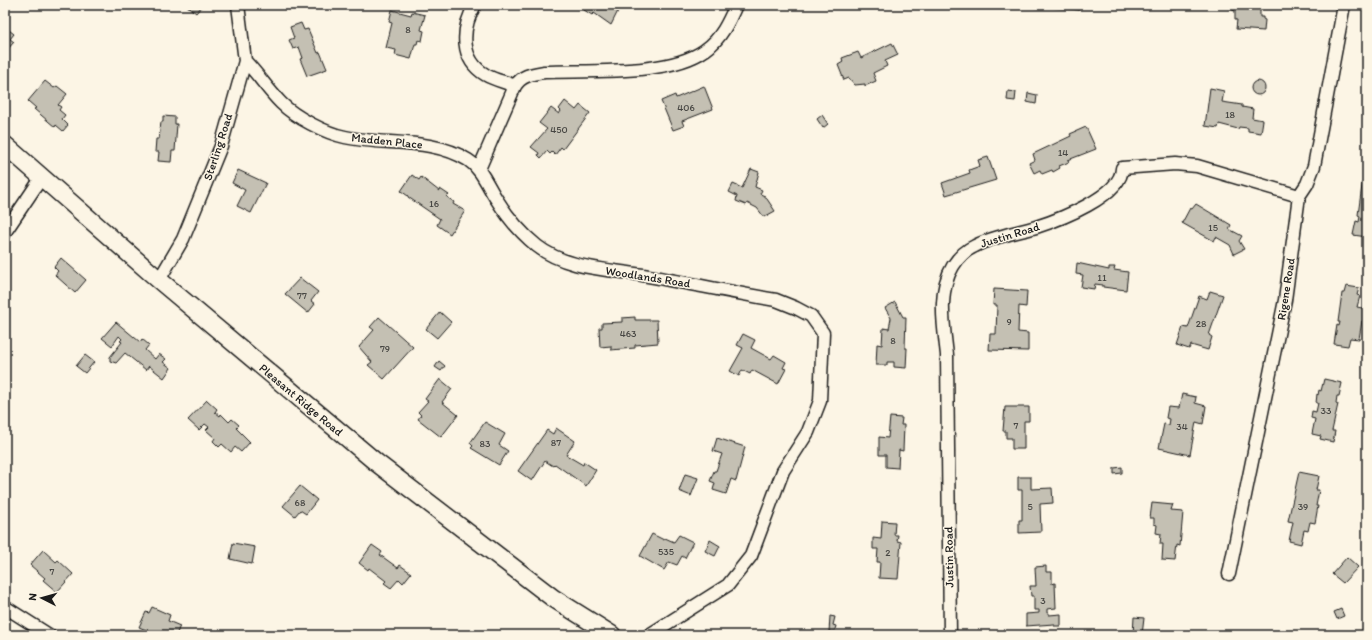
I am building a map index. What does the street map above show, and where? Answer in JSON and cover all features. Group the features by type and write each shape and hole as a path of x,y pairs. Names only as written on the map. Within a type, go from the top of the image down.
{"street":[{"name":"Sterling Road","path":"159,280 183,239 221,146 245,61 238,5"},
{"path":"475,5 465,27 464,43 470,62 486,75 515,86"},
{"path":"479,169 518,81 529,74 544,72 650,68 672,65 696,56 714,42 727,25 736,5"},
{"name":"Rigene Road","path":"1230,574 1285,300 1299,196 1307,184 1314,166 1344,5"},
{"name":"Madden Place","path":"245,61 280,102 291,112 311,123 345,137 424,145 446,151 468,160 479,169"},
{"name":"Pleasant Ridge Road","path":"5,145 159,280 377,463 553,598 612,635"},
{"name":"Justin Road","path":"950,635 947,355 943,313 947,280 952,267 962,254 982,243 1037,227 1083,208 1106,195 1114,186 1122,172 1122,168 1174,164 1197,166 1299,196"},
{"name":"Woodlands Road","path":"479,169 497,201 524,233 538,246 556,256 598,269 634,274 776,300 811,316 823,332 820,401 808,432 783,471 751,556 728,585 649,635"},
{"path":"5,232 42,177"},
{"path":"5,607 49,635"}],"building":[{"path":"186,5 203,5 196,13"},
{"path":"576,5 621,5 611,25 594,13 592,15"},
{"path":"1029,5 1079,5 1079,10 1038,6 1038,8 1029,7"},
{"path":"1231,5 1260,5 1260,17 1263,17 1265,20 1264,31 1236,29 1237,20 1235,20 1235,11 1230,9"},
{"path":"392,10 411,15 412,12 425,15 421,30 424,31 422,41 418,40 417,44 415,44 411,59 395,55 396,50 386,48 392,23 389,22"},
{"path":"301,23 304,30 308,29 318,53 320,52 327,69 307,76 300,59 303,58 299,47 293,49 289,40 294,38 290,27"},
{"path":"5,27 14,34 10,39 14,42 6,51"},
{"path":"892,43 898,55 885,61 887,66 873,73 876,81 865,86 865,84 855,85 849,78 844,80 838,65 843,62 842,58 858,52 861,58"},
{"path":"45,81 54,88 57,86 67,94 58,105 61,107 59,110 65,115 62,119 68,125 63,131 56,125 55,127 34,109 36,108 28,101"},
{"path":"1258,81 1263,83 1265,88 1263,93 1258,95 1253,93 1251,88 1253,83"},
{"path":"704,86 713,109 682,121 684,126 673,130 661,101 675,95 676,98"},
{"path":"1210,88 1224,91 1222,102 1242,105 1242,107 1253,109 1252,118 1263,120 1261,133 1248,131 1248,128 1239,127 1238,129 1219,124 1218,128 1205,126"},
{"path":"1008,91 1016,92 1015,101 1007,100"},
{"path":"1028,93 1037,95 1036,104 1027,102"},
{"path":"565,101 576,110 580,105 590,113 563,149 561,147 555,155 552,152 550,154 547,151 541,158 538,155 539,153 531,147 547,129 539,123 551,108 559,114 561,111 559,109"},
{"path":"822,115 828,124 823,128 817,119"},
{"path":"163,116 175,117 175,124 177,124 175,151 172,151 171,162 158,161 159,152 155,152 156,139 159,139"},
{"path":"1086,127 1096,149 1068,160 1069,162 1059,166 1060,168 1053,172 1052,170 1042,174 1040,170 1034,173 1029,163 1035,160 1033,154 1071,136 1070,134"},
{"path":"988,157 996,180 946,195 942,183 970,173 969,170 980,166 978,160"},
{"path":"751,169 759,172 755,187 762,190 760,194 765,196 775,211 764,217 757,208 747,203 746,205 736,201 737,196 729,192 733,184 742,188"},
{"path":"238,170 266,183 251,213 237,206 245,190 232,183"},
{"path":"412,175 419,180 421,177 439,191 440,189 449,195 447,197 454,202 453,204 465,211 450,234 437,225 440,219 401,191"},
{"path":"1363,178 1367,178 1367,237 1353,235 1356,221 1359,222 1360,216 1358,215"},
{"path":"1196,204 1231,225 1229,229 1242,236 1239,241 1244,249 1234,254 1230,245 1216,237 1214,241 1182,223 1190,208 1192,209"},
{"path":"61,258 86,280 75,293 55,275 58,271 54,267"},
{"path":"1077,263 1109,270 1109,267 1115,267 1114,270 1128,272 1126,290 1103,287 1103,285 1095,284 1094,289 1081,287 1083,275 1076,274"},
{"path":"300,278 318,292 311,301 315,304 308,313 285,294"},
{"path":"1346,286 1359,288 1357,295 1360,296 1357,307 1367,309 1365,322 1362,321 1359,339 1350,338 1348,346 1334,344 1337,325 1339,326 1340,322 1338,322 1342,293 1344,293"},
{"path":"994,289 1027,291 1026,307 1019,306 1018,332 1028,333 1028,351 989,350 990,334 996,334 997,305 993,305"},
{"path":"1210,291 1223,295 1209,335 1212,337 1208,350 1191,345 1189,349 1177,345 1183,327 1188,328 1199,296 1207,299"},
{"path":"895,302 903,317 906,317 906,368 894,367 894,362 887,362 887,365 876,365 877,344 882,345 883,328 889,329 891,318 885,308"},
{"path":"440,312 451,322 437,338 426,329"},
{"path":"379,317 413,347 384,379 368,365 372,362 359,347 374,330 370,327"},
{"path":"635,317 635,320 657,320 658,343 635,345 635,348 611,350 611,346 600,347 599,328 602,328 602,323 622,322 622,318"},
{"path":"116,322 140,342 142,339 149,345 145,350 155,359 159,354 166,359 163,362 171,368 164,378 149,366 146,370 125,353 116,363 110,361 110,357 122,342 120,341 122,339 119,336 112,346 102,338"},
{"path":"743,334 755,340 751,348 771,359 774,355 786,362 783,368 786,369 778,384 752,370 750,374 742,370 739,376 730,371 743,348 737,345"},
{"path":"85,355 94,362 85,373 76,366"},
{"path":"439,361 445,366 441,371 435,367"},
{"path":"440,379 452,389 442,402 458,415 441,437 418,419 421,415 418,412 428,401 425,399"},
{"path":"1324,379 1342,383 1339,396 1337,396 1336,403 1338,404 1332,431 1335,431 1333,442 1320,439 1321,436 1312,434 1315,419 1311,418 1312,411 1316,412 1318,403 1316,403 1317,394 1318,395 1319,390 1321,391"},
{"path":"1182,394 1196,397 1195,403 1206,406 1203,424 1196,422 1190,455 1159,448 1164,424 1169,425 1170,419 1166,418 1168,407 1179,408"},
{"path":"207,400 217,409 215,412 220,416 221,414 229,422 232,419 239,425 236,428 250,442 241,452 235,447 231,452 222,444 219,447 213,441 215,438 206,430 209,427 205,424 199,430 188,420"},
{"path":"1005,407 1029,407 1029,421 1024,421 1024,449 1012,449 1012,438 1006,438 1006,431 1003,431"},
{"path":"890,417 902,418 901,425 904,425 903,451 899,450 898,468 886,467 886,455 879,455 879,437 888,438"},
{"path":"485,422 505,434 499,445 508,451 499,465 471,448 473,446 470,443"},
{"path":"556,428 575,441 566,455 583,465 584,462 596,470 586,486 555,464 553,466 545,461 532,481 518,471 547,430 553,434"},
{"path":"717,438 745,447 736,481 731,479 726,494 713,490 715,483 710,481 714,471 716,471 722,454 713,451"},
{"path":"1122,467 1122,473 1114,474 1114,468"},
{"path":"1299,472 1319,476 1316,490 1319,490 1315,523 1310,522 1308,531 1304,530 1301,544 1289,541 1293,522 1288,521"},
{"path":"685,474 698,478 691,496 679,491"},
{"path":"1018,477 1031,477 1031,489 1052,488 1053,503 1040,504 1041,532 1019,533 1019,520 1022,520 1022,490 1018,490"},
{"path":"300,486 317,500 306,514 300,510 295,516 283,506"},
{"path":"1152,503 1173,505 1171,511 1183,512 1180,546 1177,545 1175,561 1162,560 1163,544 1160,544 1161,534 1156,533 1157,525 1154,524 1154,518 1150,518"},
{"path":"882,521 895,522 894,535 898,535 897,541 901,542 898,579 879,578 880,562 877,562 878,549 873,549 873,538 881,539"},
{"path":"652,534 664,540 665,538 674,542 679,535 693,542 685,558 682,556 677,565 669,562 664,570 640,556"},
{"path":"710,540 720,546 715,556 705,551"},
{"path":"233,543 255,547 252,564 230,559"},
{"path":"372,545 382,552 380,555 398,568 400,565 411,573 403,583 399,579 391,588 384,583 386,581 369,568 368,570 359,563"},
{"path":"43,550 56,562 58,560 73,574 57,592 43,580 45,578 30,565"},
{"path":"1347,557 1358,567 1343,583 1332,574"},
{"path":"1046,566 1046,572 1052,572 1052,584 1055,583 1056,608 1047,609 1047,613 1049,613 1049,615 1061,614 1061,626 1054,626 1054,624 1026,626 1026,614 1039,613 1039,610 1034,610 1034,596 1031,596 1030,586 1036,586 1035,567"},
{"path":"152,607 170,615 168,621 180,626 176,635 163,633 162,635 158,635 139,627 146,612 149,613"},
{"path":"1341,609 1344,616 1337,619 1334,612"},
{"path":"830,616 835,617 833,625 836,626 834,633 829,632"},
{"path":"1134,617 1144,618 1142,635 1133,635"}]}
